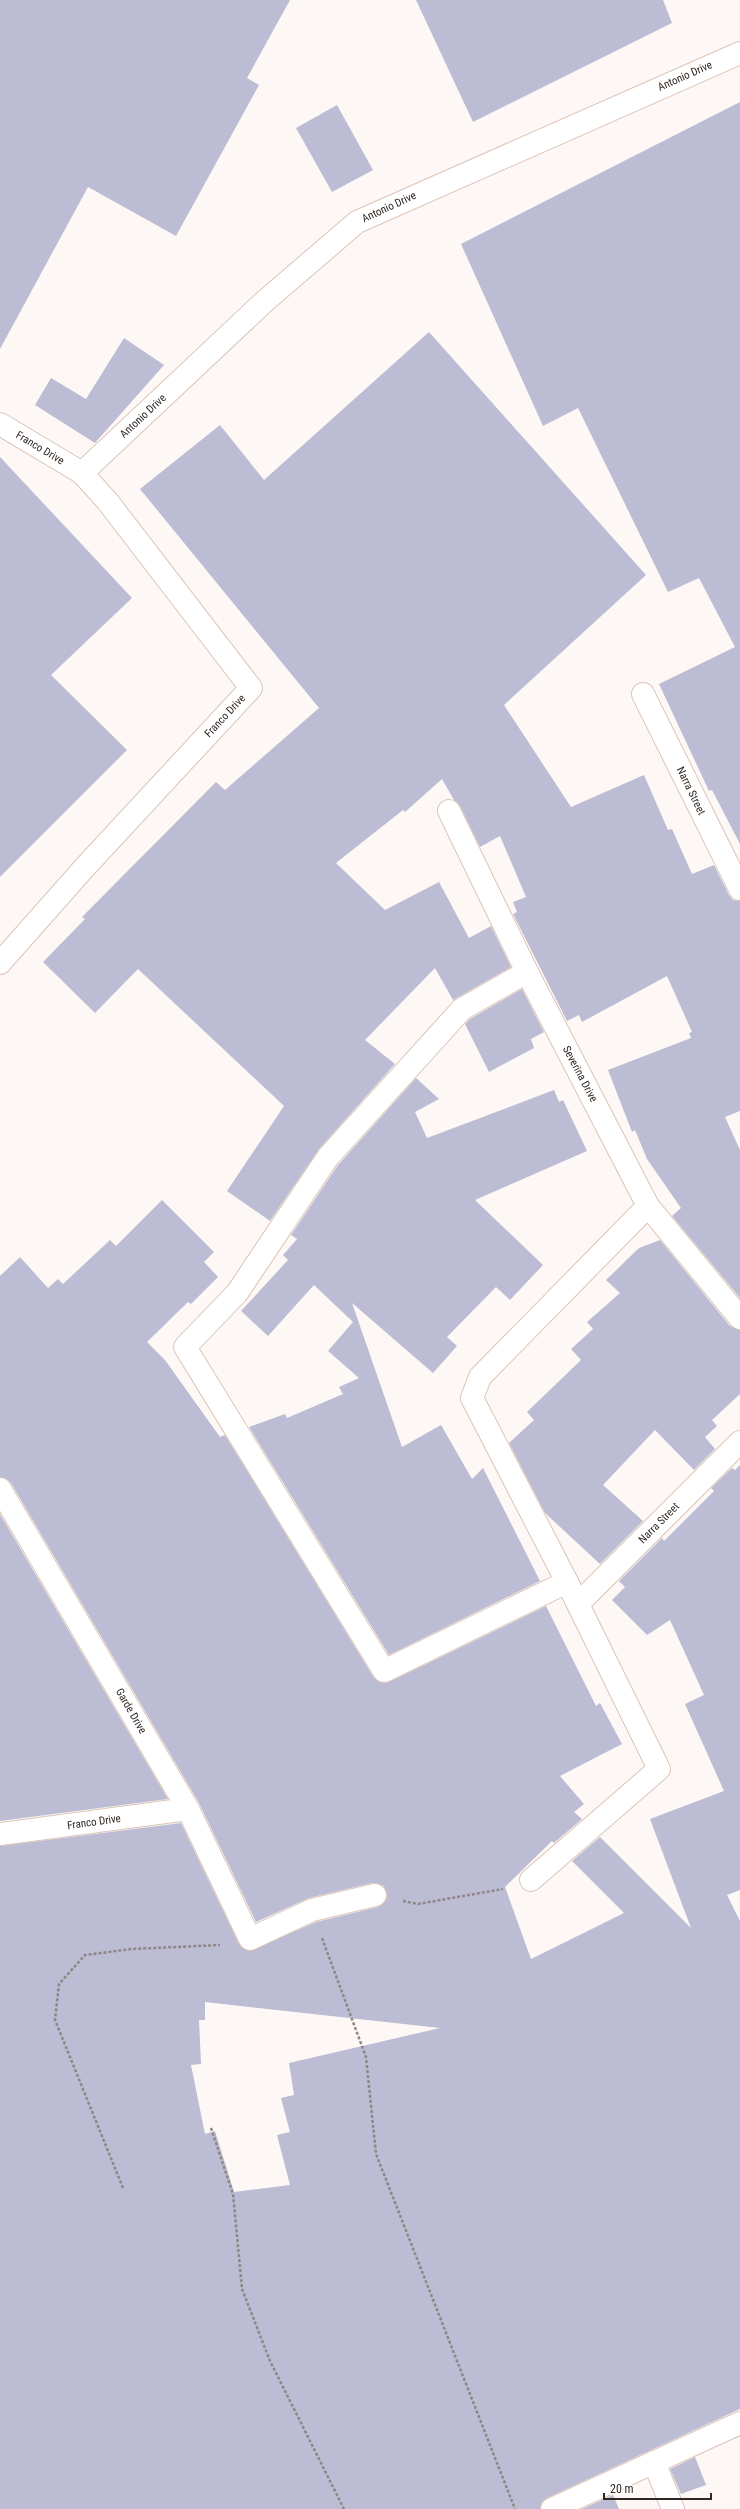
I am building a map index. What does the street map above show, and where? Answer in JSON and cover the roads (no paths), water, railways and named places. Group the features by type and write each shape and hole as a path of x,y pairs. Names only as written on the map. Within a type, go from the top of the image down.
{"street":[{"name":"Antonio Drive","path":"82,473 265,301 357,222 740,53"},
{"name":"Franco Drive","path":"0,424 82,473 108,502 251,688 85,867 0,963"},
{"name":"Narra Street","path":"643,694 740,889"},
{"name":"Severina Drive","path":"449,810 527,972 648,1206 740,1318"},
{"path":"527,972 462,1009 328,1157 237,1293 185,1346 384,1671 567,1582"},
{"path":"531,1880 659,1769 567,1582 472,1398 480,1377 648,1206"},
{"name":"Narra Street","path":"578,1604 740,1442"},
{"name":"Garde Drive","path":"0,1489 188,1809 250,1939 312,1910 375,1895"},
{"name":"Franco Drive","path":"0,1834 188,1809"},
{"path":"552,2509 740,2423"},
{"path":"654,2462 673,2509"}]}
